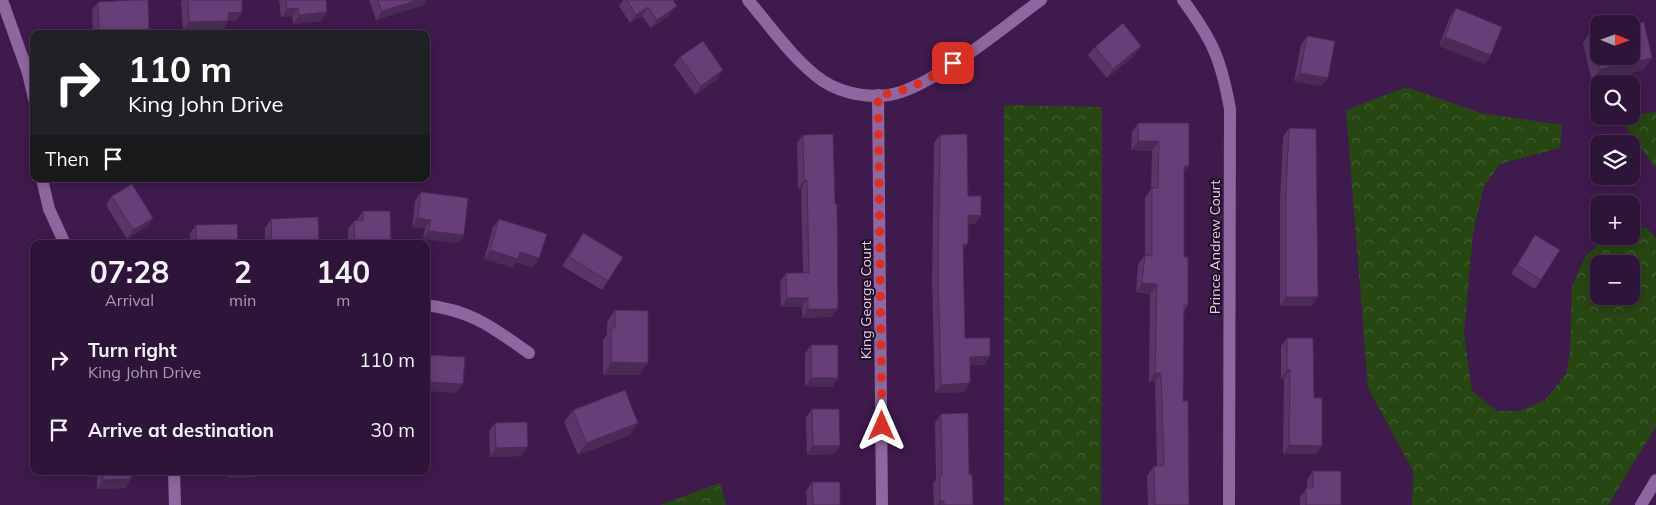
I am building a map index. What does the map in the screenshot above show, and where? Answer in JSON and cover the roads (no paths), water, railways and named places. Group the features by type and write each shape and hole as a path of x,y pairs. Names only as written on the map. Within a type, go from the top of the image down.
{"street":[{"path":"2,0 30,81"},
{"path":"748,0 802,64 824,82 842,90 878,95 899,93 938,74 1041,0"},
{"name":"Prince Andrew Court","path":"1183,0 1206,31 1216,50 1230,110 1229,505"},
{"name":"King George Court","path":"878,95 882,505"},
{"path":"43,182 49,209 63,240"},
{"path":"430,306 449,308 479,318 529,353"},
{"path":"174,475 175,505"},
{"path":"1641,505 1656,480"}]}
